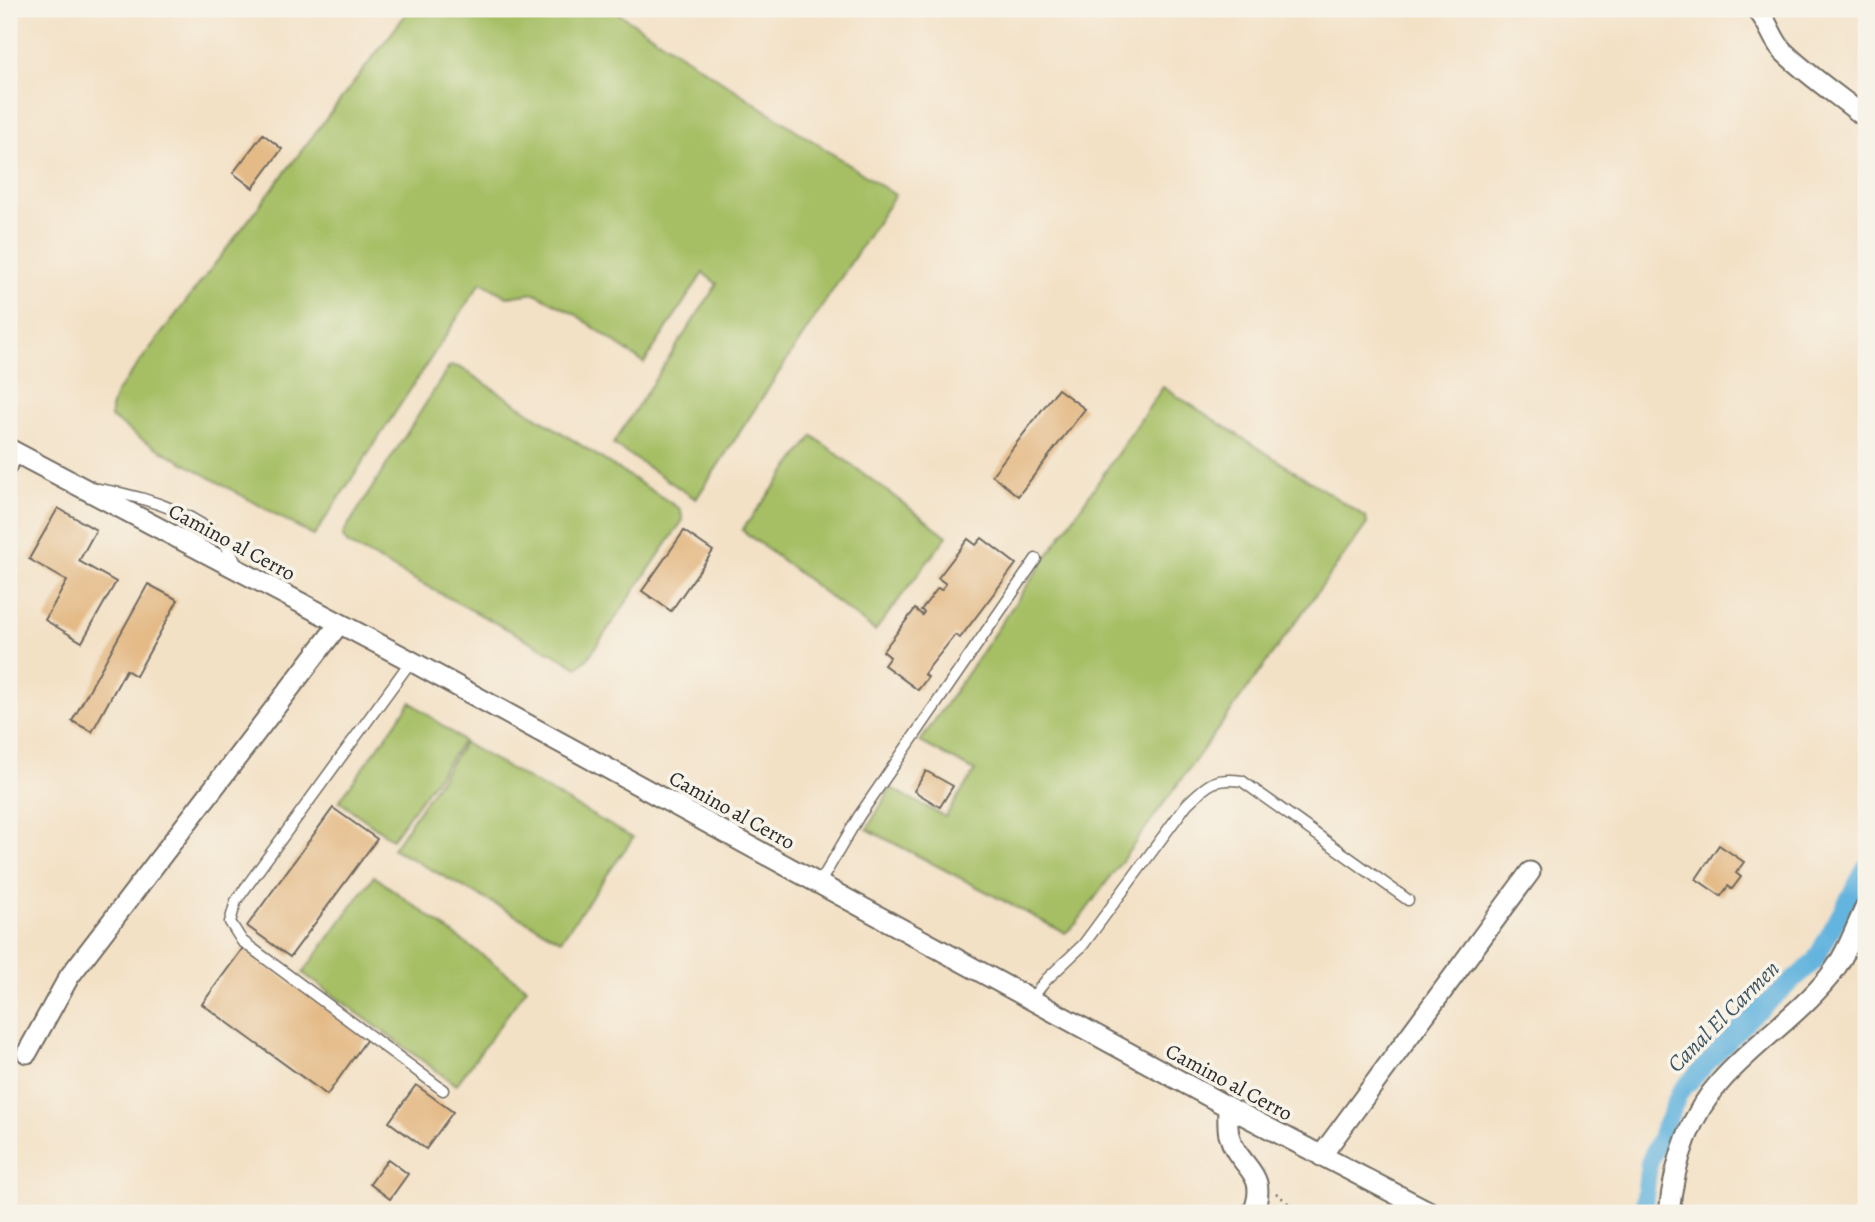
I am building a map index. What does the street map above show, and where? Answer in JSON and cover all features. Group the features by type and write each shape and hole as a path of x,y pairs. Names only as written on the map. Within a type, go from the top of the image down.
{"street":[{"path":"1756,9 1771,29 1773,40 1786,54 1866,118"},
{"name":"Camino al Cerro","path":"14,451 411,661 1228,1107 1432,1213"},
{"path":"27,1053 69,977 339,624"},
{"path":"1321,1156 1530,873"},
{"path":"1669,1213 1681,1151 1703,1105 1728,1073 1796,1013 1831,975 1853,939 1866,906"},
{"path":"1228,1107 1229,1135 1259,1185 1253,1213"}],"lane":[{"path":"9,471 14,451"},
{"path":"819,885 859,817 1036,559"},
{"path":"411,661 236,901 230,922 242,941 443,1090"},
{"path":"1031,999 1047,979 1083,945 1187,804 1206,786 1224,779 1242,781 1408,900"}],"path":[{"path":"1259,1185 1273,1191 1300,1213"}],"green space":[{"path":"410,9 612,9 895,195 696,499 613,444 717,284 703,273 644,363 575,314 535,293 507,297 481,282 314,536 138,437 111,417 116,393"},
{"path":"454,366 680,509 683,520 588,658 578,667 348,544 343,537 449,367"},
{"path":"1163,387 1366,517 1367,524 1076,924 1065,933 867,829 891,788 945,817 975,771 920,742"},
{"path":"813,436 947,536 875,631 742,530"},
{"path":"411,702 463,741 392,839 339,801"},
{"path":"464,743 633,838 561,940 393,849"},
{"path":"374,876 527,988 456,1085 303,973"}],"building":[{"path":"263,134 282,149 253,188 233,173"},
{"path":"1058,389 1085,409 1018,496 992,475"},
{"path":"58,508 96,530 79,561 116,582 82,642 45,620 67,581 29,559"},
{"path":"684,531 713,551 671,611 642,591"},
{"path":"982,538 1016,564 960,638 955,635 924,674 928,677 918,690 884,665 890,657 883,651 915,609 922,615 924,612 921,610 938,588 941,590 946,584 938,578 968,539 976,545"},
{"path":"148,584 178,600 136,676 126,670 92,732 72,721"},
{"path":"926,771 953,786 940,807 914,791"},
{"path":"333,808 377,839 290,957 247,926"},
{"path":"1719,845 1744,862 1736,873 1741,877 1732,889 1728,886 1721,896 1696,879"},
{"path":"243,948 367,1039 327,1095 202,1004"},
{"path":"416,1085 453,1112 426,1149 389,1122"},
{"path":"388,1159 408,1174 390,1199 370,1184"}],"waterway":[{"name":"Canal El Carmen","path":"1643,1213 1649,1163 1680,1092 1750,1018 1814,962 1866,867"}]}
